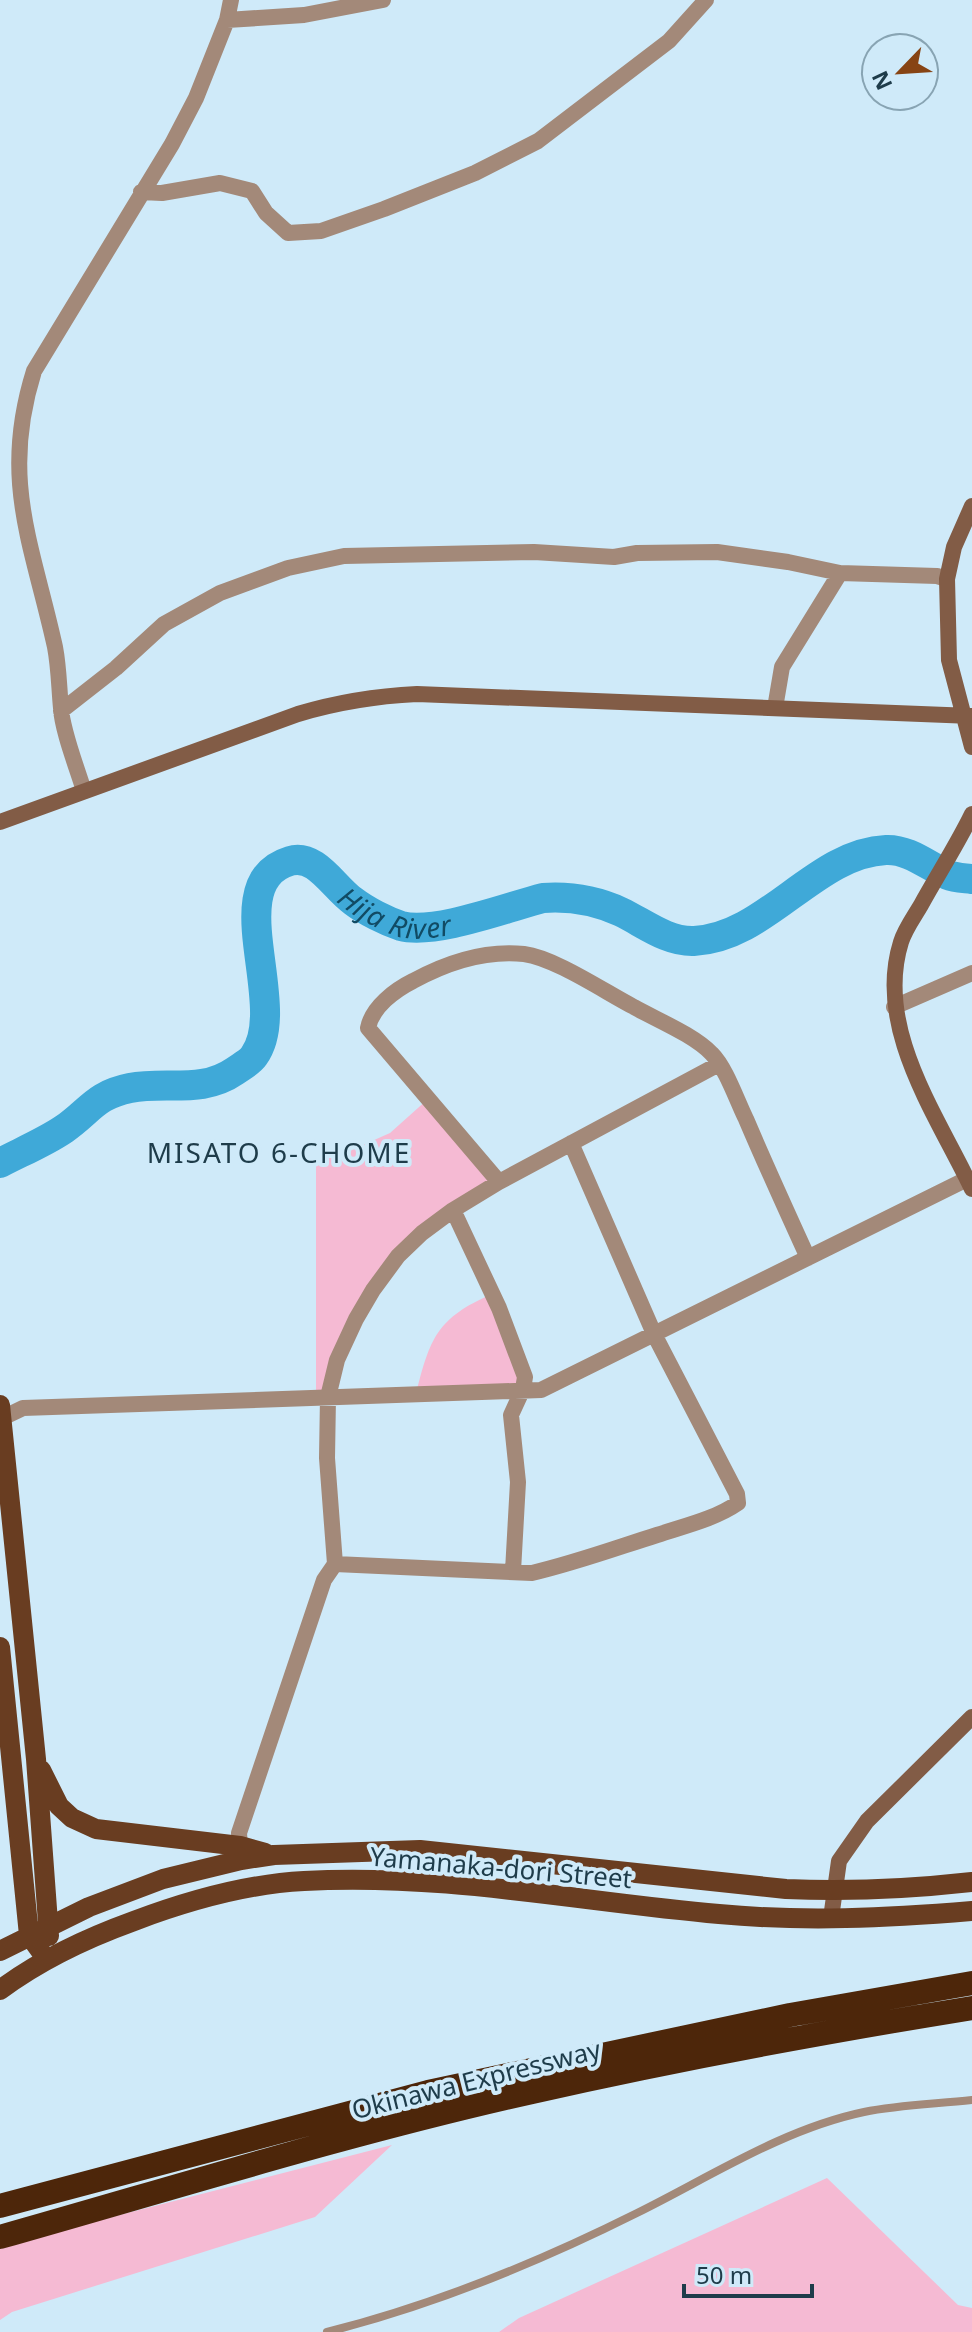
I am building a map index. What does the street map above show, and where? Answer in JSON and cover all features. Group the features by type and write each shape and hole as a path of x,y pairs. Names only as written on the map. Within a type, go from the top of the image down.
{"highway":[{"name":"Okinawa Expressway","path":"0,2206 428,2092 790,2015 972,1983"},
{"name":"Okinawa Expressway","path":"0,2237 359,2135 530,2092 794,2037 972,2008"}],"main road":[{"path":"1,1414 36,1759 50,1926 47,1960"},
{"path":"0,1647 8,1784 29,1935 47,1960"},
{"path":"36,1759 59,1806 72,1818 96,1829 240,1846 274,1855"},
{"name":"Yamanaka-dori Street","path":"0,1951 29,1935 163,1879 274,1855 420,1850 786,1889 836,1891 891,1890 972,1882"},
{"name":"Yamanaka-dori Street","path":"0,1990 47,1960 104,1932 172,1907 249,1889 302,1881 384,1880 458,1885 721,1914 831,1918 900,1917 972,1911"}],"street":[{"path":"84,791 61,711 61,684 55,648 24,529 16,437 34,371 172,144 196,98 227,20 231,0"},
{"path":"227,20 304,15 383,0"},
{"path":"141,192 162,193 220,183 252,191 266,213 288,233 321,231 346,223 475,173 538,141 669,41 706,0"},
{"path":"972,506 954,547 947,579 949,660 968,716 972,747"},
{"path":"61,711 116,668 164,624 220,593 288,568 344,556 534,552 614,557 637,553 717,552 840,573 937,576 947,579"},
{"path":"775,708 782,667 840,573"},
{"path":"0,822 298,714 383,695 968,716"},
{"path":"1,1414 23,1408 541,1390 808,1258 970,1184 911,1064 894,1007 893,977 901,940 972,814"},
{"path":"499,1182 368,1028 370,1017 384,1001 406,984 448,964 501,954 525,954 547,961 674,1029 712,1054 808,1258"},
{"path":"894,1007 972,973"},
{"path":"240,1846 239,1833 324,1580 335,1564 327,1458 328,1397 337,1360 373,1290 398,1256 453,1210 499,1182 719,1064"},
{"path":"335,1564 532,1573 559,1567 727,1511 738,1503 737,1494 655,1336 571,1143"},
{"path":"453,1210 525,1377 511,1415 518,1482 513,1571"},
{"path":"831,1918 839,1861 867,1821 972,1717"}],"lane":[{"path":"327,2332 396,2314 493,2277 620,2222 740,2159 805,2131 863,2112 972,2100"}],"shaded area":[{"path":"428,1099 499,1182 453,1210 373,1290 328,1397 316,1398 316,1158 345,1153 390,1133"},
{"path":"492,1294 523,1389 416,1394 426,1358 447,1321"},
{"path":"392,2145 315,2217 12,2312 0,2320 0,2249 30,2238"},
{"path":"827,2178 958,2305 972,2308 972,2332 499,2332 519,2318"}],"waterway":[{"name":"Hija River","path":"0,1163 57,1134 94,1104 118,1091 144,1086 184,1086 210,1082 235,1071 254,1056 263,1034 265,1007 256,919 259,894 269,874 290,861 308,862 358,905 401,926 433,927 543,898 563,898 602,904 665,935 694,941 720,936 744,926 813,879 860,855 894,850 948,875 972,879"}],"district":[{"name":"MISATO 6-CHOME","path":"279,1152"}]}
